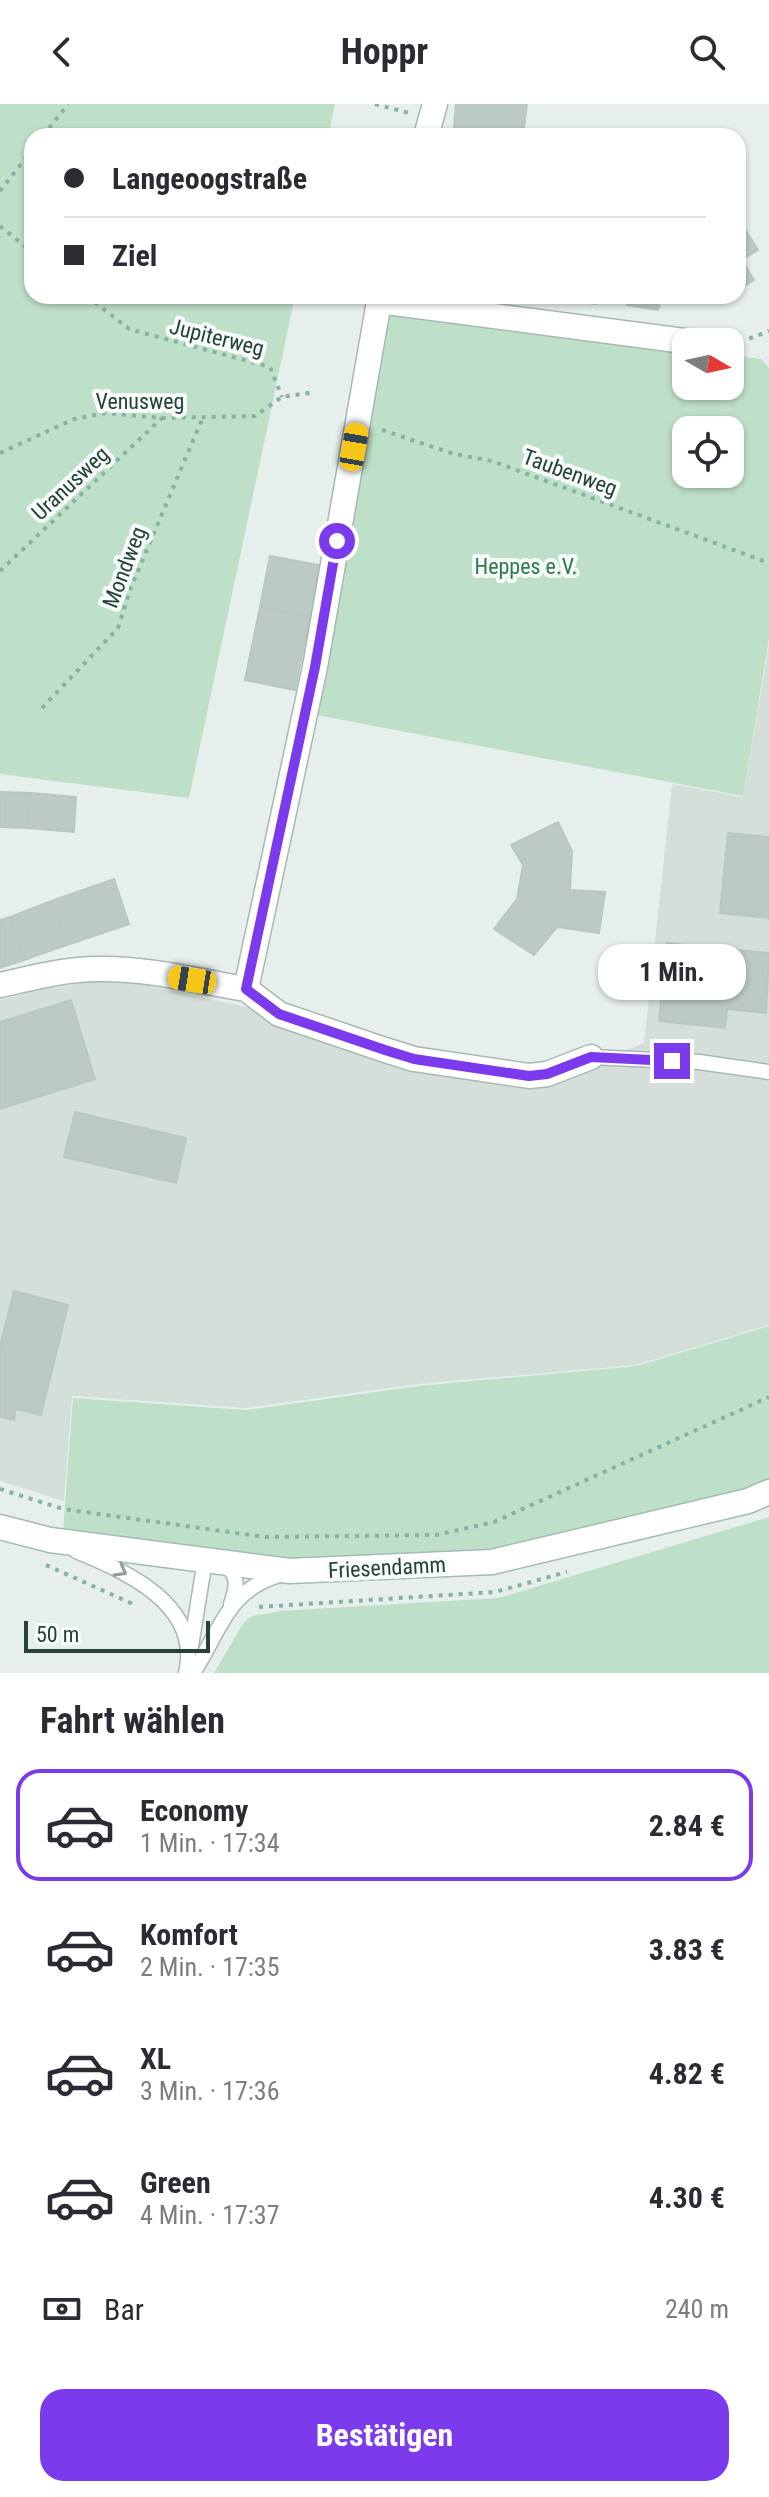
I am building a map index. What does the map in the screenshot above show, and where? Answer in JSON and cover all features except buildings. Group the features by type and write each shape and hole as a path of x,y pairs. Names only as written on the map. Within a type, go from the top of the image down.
{"street":[{"path":"246,989 315,667 379,304"},
{"path":"416,304 672,339"},
{"path":"0,985 97,969 138,971 246,989 279,1014 414,1059 529,1076 547,1074 591,1057"},
{"name":"Friesendamm","path":"0,1527 50,1540 290,1571 492,1562 748,1501 769,1492"}],"lane":[{"path":"591,1057 699,1062 769,1072"},
{"path":"50,1540 115,1567 166,1602 183,1626 189,1670"},
{"path":"189,1670 213,1561 231,1569 236,1577 231,1605"},
{"path":"189,1670 231,1605 253,1586 290,1571"}],"path":[{"path":"49,128 68,104"},
{"path":"375,104 430,120"},
{"path":"0,191 24,160"},
{"path":"0,226 24,246"},
{"name":"Jupiterweg","path":"97,304 129,329 270,367 282,397"},
{"path":"744,341 769,331"},
{"path":"282,397 315,392"},
{"name":"Venusweg","path":"0,453 85,417 106,413 162,418 255,416 282,397"},
{"name":"Taubenweg","path":"359,415 375,428 454,454 492,461 769,563"},
{"name":"Mondweg","path":"42,708 118,628 130,590 203,417"},
{"name":"Uranusweg","path":"0,571 162,418"},
{"path":"0,1489 63,1509 265,1537 436,1535 494,1522 769,1397"}],"shaded area":[{"path":"769,644 769,1325 636,1365 419,1384 246,1408 72,1396 64,1501 0,1481 0,1000 113,978 246,1007 347,1045 541,1066 592,1065 644,1043 672,784 743,797"}],"green space":[{"path":"0,104 335,104 330,128 24,128 24,304 293,304 189,798 0,774"},
{"name":"Heppes e.V.","path":"383,312 672,348 672,400 744,400 744,357 761,359 769,368 769,639 743,796 311,714"},
{"path":"769,1326 769,1482 746,1491 491,1552 291,1561 63,1533 73,1398 247,1410 418,1386 637,1366"},
{"path":"769,1517 769,1673 214,1673 244,1622 252,1616 280,1611 499,1598"}],"route":[{"path":"337,541 315,667 246,989 279,1014 414,1059 529,1076 547,1074 591,1057 672,1061"}]}
